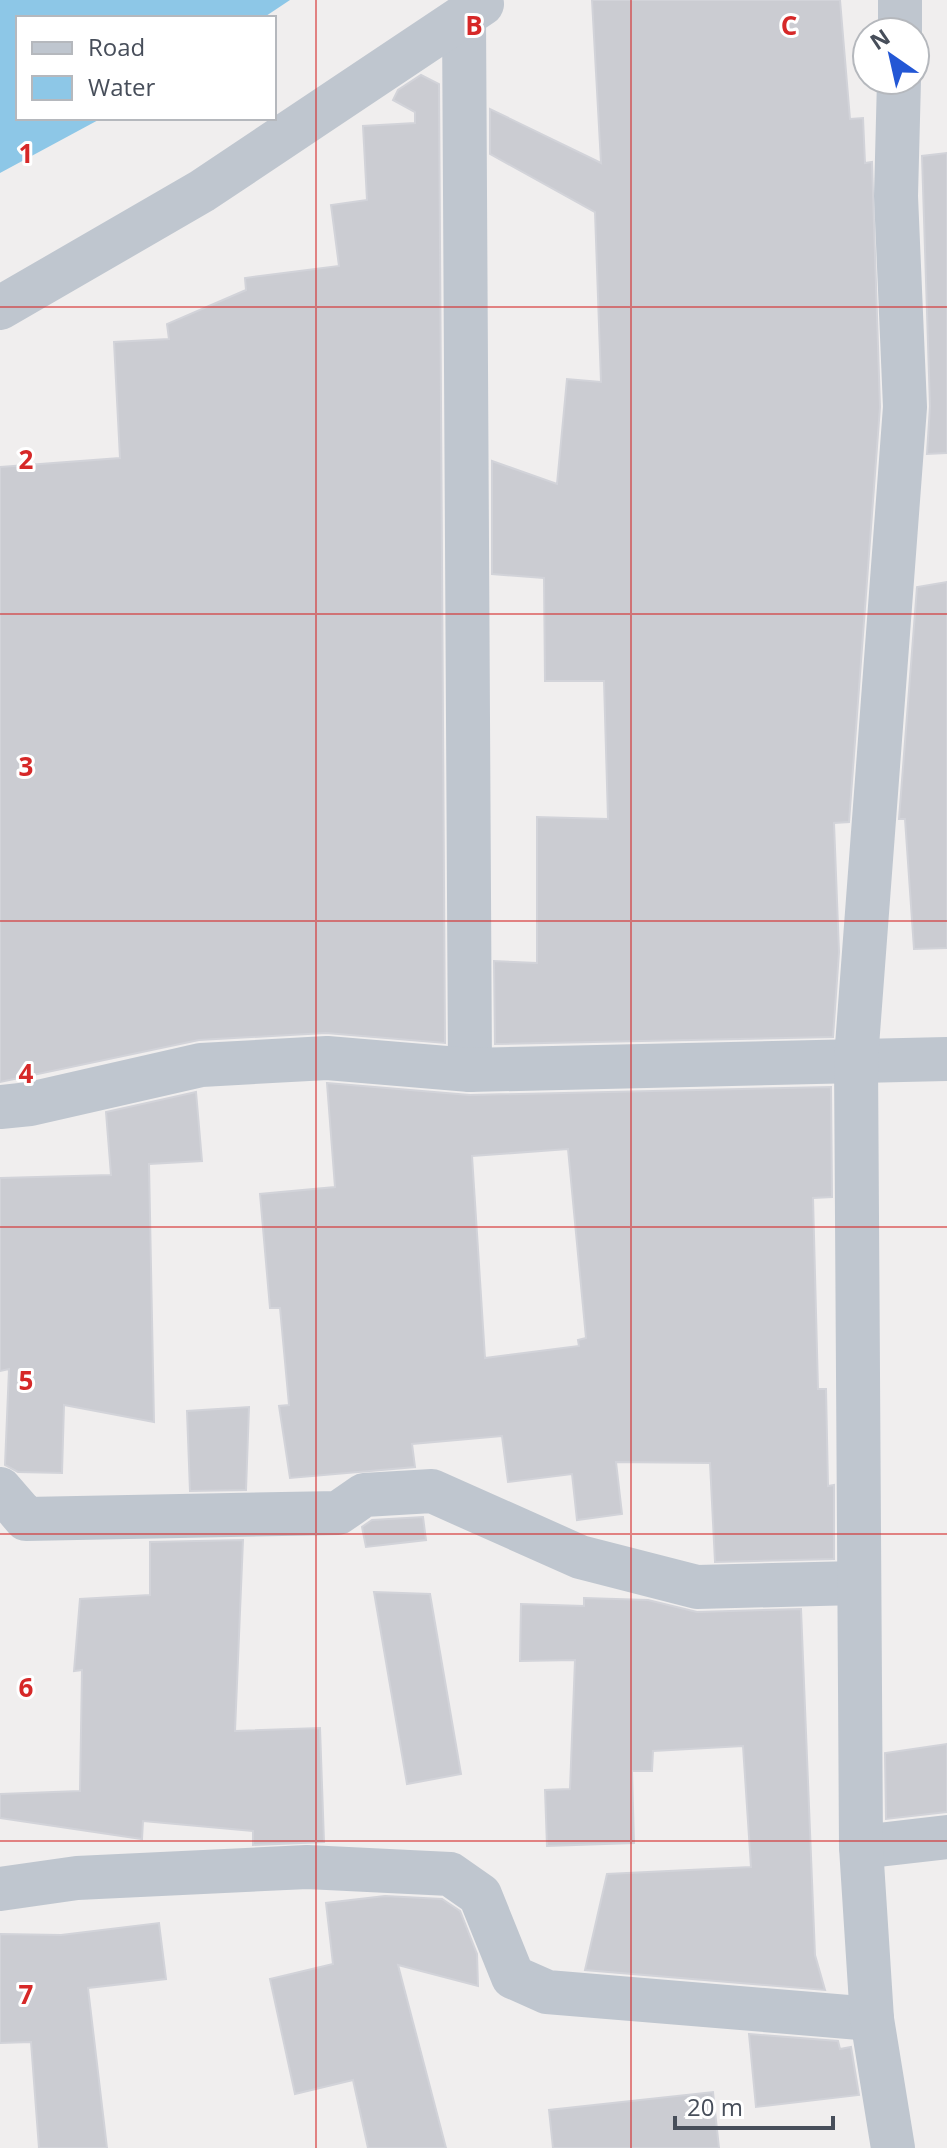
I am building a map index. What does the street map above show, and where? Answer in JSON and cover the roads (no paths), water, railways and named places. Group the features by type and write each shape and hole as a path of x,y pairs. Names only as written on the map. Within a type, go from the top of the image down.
{"street":[{"path":"0,308 202,191 476,8"},
{"path":"470,1070 476,8"},
{"path":"893,2148 872,2019 861,1847 856,1059 905,407 896,196 899,96"},
{"path":"0,1107 30,1104 201,1065 327,1058 470,1070 947,1059"},
{"path":"0,1489 26,1519 338,1513 364,1495 432,1491 580,1557 697,1587 857,1583"},
{"path":"861,1847 947,1837"},
{"path":"0,1889 77,1878 307,1867 450,1874 480,1895 513,1977 547,1992 872,2019"}],"water":[{"path":"0,0 290,0 266,16 16,16 16,120 98,120 0,173"}]}
